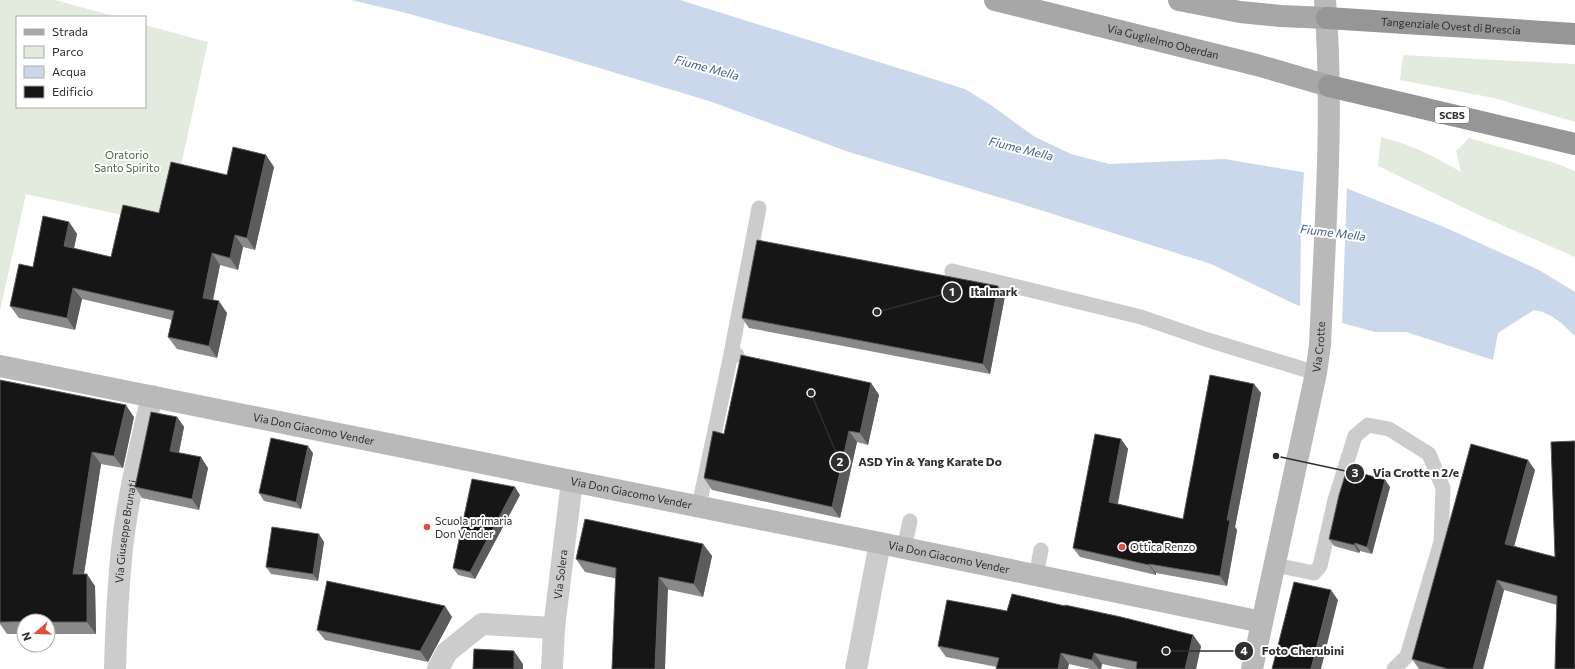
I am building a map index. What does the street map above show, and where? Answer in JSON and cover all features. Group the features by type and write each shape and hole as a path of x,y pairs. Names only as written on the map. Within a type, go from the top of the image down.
{"highway":[{"name":"Tangenziale Ovest di Brescia","path":"1326,9 1575,34"},
{"name":"SCBS","path":"1329,86 1575,144"}],"main road":[{"name":"Via Guglielmo Oberdan","path":"995,0 1257,65 1329,86"},
{"path":"1179,0 1240,12 1281,16 1326,9"}],"street":[{"name":"Via Crotte","path":"1252,669 1316,373 1320,345 1329,135 1326,9"},
{"name":"Via Don Giacomo Vender","path":"0,366 699,506 1262,622"},
{"name":"Via Giuseppe Brunati","path":"115,669 116,616 122,547 134,472 152,396"},
{"name":"Via Solera","path":"552,669 554,628 572,481"},
{"path":"856,669 880,543"},
{"path":"438,669 447,652 482,624 554,628"}],"lane":[{"path":"699,506 734,355 759,208"},
{"path":"952,271 1141,317 1208,340 1316,373"},
{"path":"1275,565 1314,573 1320,566 1335,500 1355,436 1368,425 1389,429 1429,454 1443,488 1441,542 1407,656 1394,669"},
{"path":"904,548 910,521"},
{"path":"1036,576 1041,550"}],"green space":[{"name":"Oratorio Santo Spirito","path":"0,0 55,0 113,16 16,16 16,108 146,108 146,25 208,42 168,225 26,194 0,311"},
{"path":"1403,55 1575,64 1575,122 1494,98 1400,80"},
{"path":"1381,137 1402,143 1442,161 1461,172 1456,151 1469,138 1555,163 1575,171 1575,257 1481,216 1378,166"}],"water":[{"name":"Fiume Mella","path":"351,0 680,0 965,89 991,105 1035,137 1071,154 1109,164 1224,159 1308,173 1444,227 1539,270 1575,292 1575,336 1552,316 1541,311 1534,310 1498,333 1493,360 1406,332 1375,332 1324,318 1211,264 1018,203 849,152 709,101 546,52 406,13"}],"pier":[{"path":"1304,171 1347,186 1342,325 1323,320 1300,309 1301,224"}],"building":[{"path":"233,147 266,155 247,238 235,235 230,258 212,253 203,298 219,301 209,346 168,337 174,311 73,288 67,318 10,306 19,264 33,267 43,216 69,222 64,246 111,257 123,205 159,213 171,162 227,175"},
{"path":"757,240 998,286 983,364 742,318"},
{"path":"741,355 871,383 860,433 849,431 832,507 704,478 713,431 724,434"},
{"path":"1210,375 1254,384 1227,520 1230,520 1220,576 1149,565 1073,548 1095,434 1121,439 1109,502 1183,519"},
{"path":"0,380 126,405 114,456 92,452 73,574 87,574 87,622 56,622 56,613 16,613 16,622 0,622"},
{"path":"151,412 177,417 170,451 201,457 192,499 135,487"},
{"path":"271,438 308,446 296,502 259,493"},
{"path":"1575,441 1575,669 1555,669 1557,596 1497,580 1473,669 1448,669 1412,659 1471,444 1528,460 1505,544 1555,557 1551,442"},
{"path":"1347,469 1385,480 1367,547 1355,543 1354,545 1329,539 1339,495"},
{"path":"472,479 515,487 470,572 453,568"},
{"path":"585,519 703,544 694,584 659,577 655,669 612,669 616,568 576,559"},
{"path":"272,527 319,534 313,574 266,567"},
{"path":"327,581 445,606 420,651 317,630"},
{"path":"1294,582 1331,590 1311,669 1272,669"},
{"path":"1012,594 1121,617 1193,635 1185,669 1136,669 1137,662 1094,653 1092,660 1061,653 1058,669 996,669 999,658 938,646 947,600 1007,611"},
{"path":"474,649 514,651 514,669 473,669"}],"place":[{"name":"Italmark","path":"877,312"},
{"name":"ASD Yin & Yang Karate Do","path":"811,393"},
{"name":"Via Crotte n 2/e","path":"1276,456"},
{"name":"Scuola primaria Don Vender","path":"427,527"},
{"name":"Ottica Renzo","path":"1122,547"},
{"name":"Foto Cherubini","path":"1166,651"}]}
